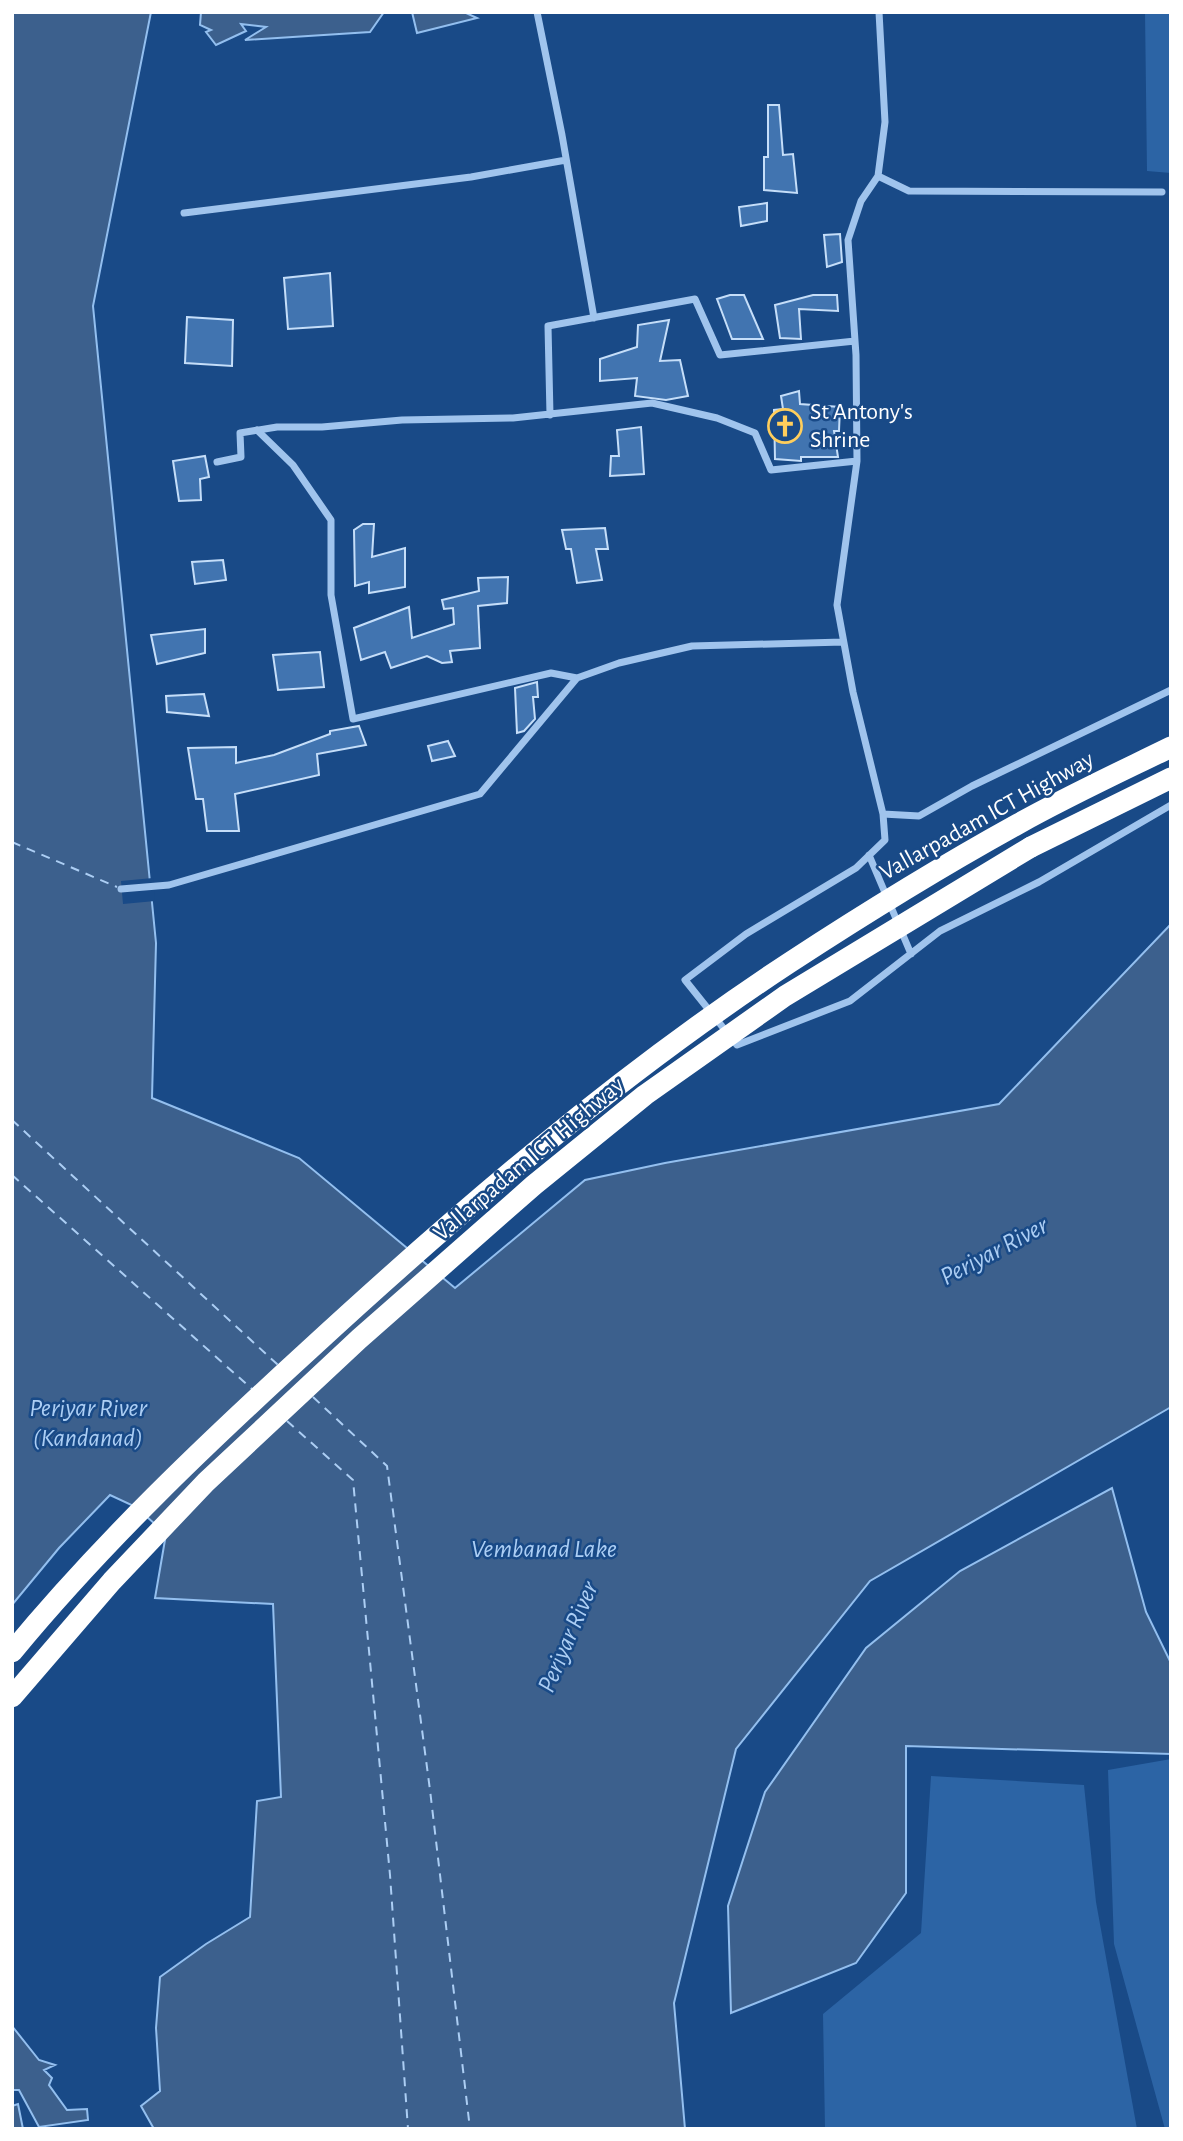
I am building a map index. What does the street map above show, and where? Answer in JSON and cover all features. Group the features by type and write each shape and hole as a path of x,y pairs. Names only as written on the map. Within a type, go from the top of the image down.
{"highway":[{"name":"Vallarpadam ICT Highway","path":"12,1652 68,1586 265,1390 354,1308 556,1133 707,1020 788,964 901,893 1020,822 1171,747"},
{"name":"Vallarpadam ICT Highway","path":"12,1697 112,1581 206,1482 359,1339 534,1185 645,1095 785,996 1031,847 1171,778"}],"street":[{"path":"537,12 594,318"},
{"path":"879,12 886,122 878,176 861,201 848,240 855,341 857,461 837,606 865,747 883,814 885,840 856,868 746,934 685,980 737,1045 850,1001 940,931 1039,882 1171,806"},
{"path":"184,213 471,177 566,160"},
{"path":"878,176 909,191 1162,192"},
{"path":"550,415 548,326 695,299 720,355 855,341"},
{"path":"216,463 241,457 240,433 257,430 402,420 513,418 652,403 717,418 755,433 771,470 857,461"},
{"path":"257,430 293,465 331,520 331,595 353,719 551,673 577,678"},
{"path":"121,889 169,885 480,794 577,678 619,663 692,646 843,642"},
{"path":"883,814 919,816 972,786 1171,690"},
{"path":"869,855 911,954"}],"shaded area":[{"path":"1145,12 1171,12 1171,173 1147,171"},
{"path":"1171,1759 1171,2129 1165,2129 1114,1944 1108,1770"},
{"path":"931,1776 1084,1785 1096,1902 1137,2129 825,2129 823,2014 921,1933"}],"water":[{"name":"Vembanad Lake","path":"12,12 151,12 93,306 156,943 152,1098 299,1158 455,1288 585,1180 665,1163 999,1104 1171,924 1171,1407 870,1581 736,1749 674,2003 685,2129 154,2129 141,2106 160,2091 156,2028 160,1977 250,1917 257,1801 281,1797 273,1604 155,1598 166,1534 136,1507 110,1495 59,1548 12,1605"},
{"path":"201,12 384,12 370,32 245,40 266,27 241,24 246,31 216,45 206,32 211,30 200,25"},
{"path":"412,12 464,12 477,18 417,33"},
{"path":"1112,1488 1146,1612 1171,1663 1171,1754 906,1746 906,1893 856,1963 731,2013 728,1906 765,1792 866,1648 960,1571"},
{"path":"12,2026 39,2060 55,2065 44,2070 52,2078 49,2085 67,2110 87,2109 88,2120 39,2127 19,2090 12,2090"},
{"path":"18,2104 23,2129 12,2129 12,2106"}],"pier":[{"path":"153,878 155,901 123,904 121,881"}],"building":[{"path":"768,105 779,105 783,155 793,154 797,193 764,190 764,157 768,157"},
{"path":"767,203 767,221 741,226 739,207"},
{"path":"840,234 842,262 827,267 824,235"},
{"path":"330,273 333,326 288,329 284,278"},
{"path":"744,295 763,339 732,339 717,299"},
{"path":"813,295 837,295 838,311 799,309 801,339 780,338 775,305"},
{"path":"187,317 233,320 232,366 185,363"},
{"path":"669,320 660,361 680,360 688,396 666,400 635,396 637,378 600,381 600,359 637,347 638,325"},
{"path":"799,391 800,404 840,407 839,431 834,431 838,457 801,457 801,461 775,459 774,410 783,409 781,396"},
{"path":"641,427 644,474 610,476 611,456 619,456 617,430"},
{"path":"205,456 209,477 200,479 201,500 179,501 173,461"},
{"path":"363,524 374,524 372,557 405,548 405,587 369,593 369,582 355,586 354,530"},
{"path":"605,528 608,549 596,549 602,580 577,583 571,549 566,549 562,530"},
{"path":"223,560 226,580 195,584 192,562"},
{"path":"508,577 507,603 478,606 480,648 450,651 452,662 442,663 427,656 391,668 385,652 361,660 354,628 409,607 412,638 454,624 453,608 444,609 442,600 479,591 478,578"},
{"path":"205,629 205,653 157,664 151,635"},
{"path":"320,652 324,687 278,690 273,655"},
{"path":"537,682 538,697 533,697 535,719 524,731 517,733 515,688"},
{"path":"204,694 209,716 167,712 166,696"},
{"path":"359,726 366,745 317,754 319,775 235,794 239,831 207,831 203,799 196,799 188,748 236,747 236,763 274,755 330,734 330,731"},
{"path":"448,741 455,756 432,761 428,746"}],"ferry route":[{"path":"12,842 117,887"},
{"path":"12,1120 278,1365"},
{"path":"12,1175 252,1389"},
{"path":"313,1397 387,1466 430,1790 470,2129"},
{"path":"287,1421 353,1480 390,1875 408,2129"}],"place":[{"name":"St Antony's Shrine","path":"785,426"}],"water label":[{"name":"Periyar River","path":"994,1251"},
{"name":"Periyar River (Kandanad)","path":"88,1423"},
{"name":"Periyar River","path":"568,1637"}]}
